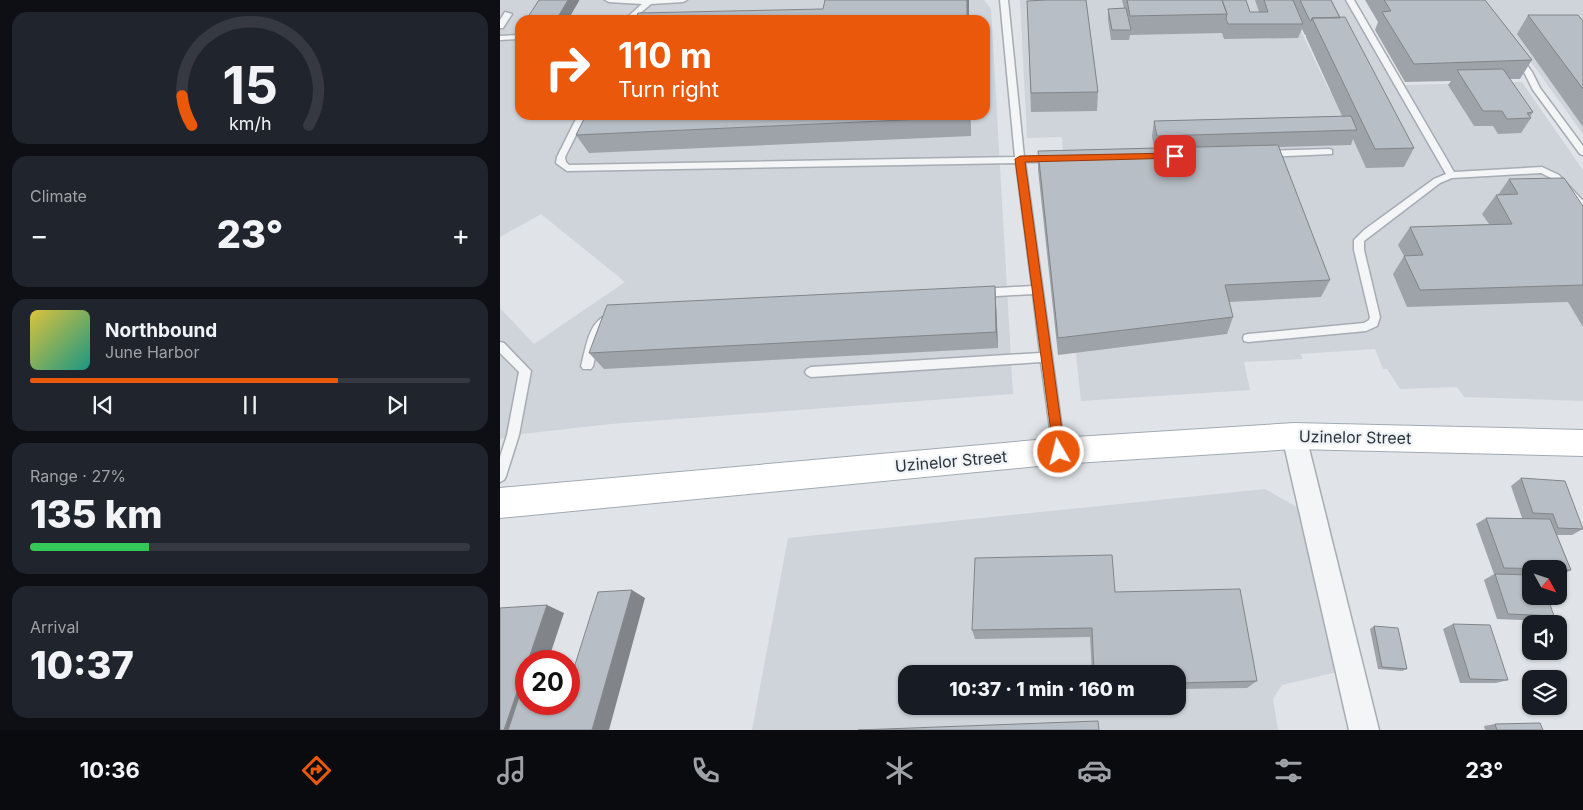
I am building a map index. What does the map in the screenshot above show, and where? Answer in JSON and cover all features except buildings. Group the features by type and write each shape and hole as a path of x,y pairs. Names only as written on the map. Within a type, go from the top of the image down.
{"main road":[{"name":"Uzinelor Street","path":"500,503 1059,452 1294,436 1583,443"}],"street":[{"path":"1294,436 1364,730"}],"lane":[{"path":"609,0 649,2 683,0"},
{"path":"1004,0 1020,159 1059,452"},
{"path":"1350,0 1451,175"},
{"path":"634,15 649,2"},
{"path":"500,26 508,14"},
{"path":"500,38 515,37"},
{"path":"1512,51 1583,152"},
{"path":"580,120 561,157 561,163 567,168 1060,158"},
{"path":"1259,154 1329,152"},
{"path":"1248,338 1366,327 1373,323 1375,317 1359,250 1359,240 1367,232 1437,181 1451,175 1542,170 1556,177 1583,207"},
{"path":"968,294 1036,290"},
{"path":"587,366 596,331 616,313"},
{"path":"500,346 525,371 512,435 500,476"},
{"path":"811,372 1046,358"}],"shaded area":[{"path":"500,0 984,0 991,9 1013,394 611,424 513,435 500,439 500,308 534,344 625,282 541,214 500,237"},
{"path":"1020,0 1286,0 1330,92 1375,90 1328,0 1353,0 1402,85 1522,82 1583,170 1583,401 1464,397 1457,387 1400,389 1387,369 1383,369 1375,349 1301,354 1303,359 1244,362 1250,390 1081,401 1075,344 1062,137 1027,138"},
{"path":"1486,0 1583,0 1583,134 1497,15"},
{"path":"1265,489 1300,509 1342,671 1282,685 1273,699 1278,730 752,730 788,538"}],"route":[{"path":"1059,452 1020,159 1175,156"}]}
